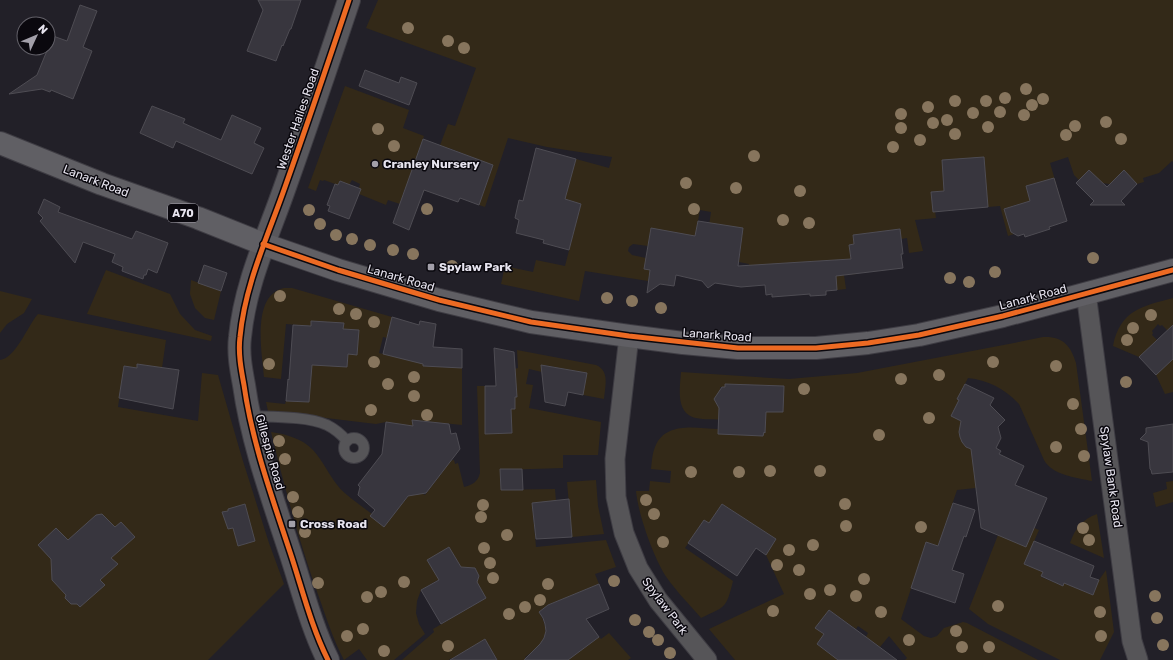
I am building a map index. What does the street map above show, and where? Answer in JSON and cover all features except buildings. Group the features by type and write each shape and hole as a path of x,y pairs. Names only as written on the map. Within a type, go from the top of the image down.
{"main road":[{"name":"Wester Hailes Road","path":"263,244 285,188 349,0"},
{"name":"Lanark Road","path":"0,143 102,184 198,218 263,244 338,270 439,300 531,322 629,336 738,348 816,348 868,343 919,335 1003,316 1173,270"},
{"name":"Gillespie Road","path":"263,244 244,310 240,335 239,351 249,416 260,459 310,614 328,660"}],"street":[{"name":"Spylaw Bank Road","path":"1086,293 1132,641 1138,660"},
{"name":"Spylaw Park","path":"629,336 614,459 616,496 624,533 638,568 658,600 707,660"},
{"path":"1126,660 1132,641"}],"lane":[{"path":"249,416 297,418 315,421 327,425 339,432 348,440"}],"shaded area":[{"path":"378,0 1173,0 1173,162 1172,161 1159,173 1143,178 1144,182 1137,184 1124,170 1110,184 1079,180 1074,175 1068,157 1050,163 1062,204 1033,184 1026,186 1030,201 1012,206 1008,223 1011,232 1014,234 1008,236 1000,206 988,207 984,157 942,160 944,191 931,192 933,211 935,211 936,218 915,220 923,251 909,253 907,238 901,239 900,229 853,235 857,274 844,275 846,289 837,290 834,260 749,266 749,264 739,262 743,228 729,226 726,242 707,239 711,212 700,210 691,259 679,233 651,229 648,246 633,244 629,247 628,251 632,255 646,258 650,270 648,281 585,271 579,301 501,284 505,266 533,272 536,260 565,266 581,204 565,199 576,159 609,168 612,157 547,147 508,138 485,207 479,205 492,169 472,162 474,158 449,148 432,193 424,190 422,194 405,188 400,204 388,200 386,205 359,194 361,189 359,188 360,184 352,180 349,185 340,181 338,185 320,180 316,191 308,188 345,86 409,110 403,128 424,136 413,166 430,172 448,124 455,126 476,68 366,28"},
{"path":"106,270 170,294 180,314 195,330 212,336 211,341 87,314"},
{"path":"191,280 221,291 214,320 205,318 195,308 190,294"},
{"path":"284,288 292,288 392,317 387,338 383,337 379,353 411,361 416,340 425,341 423,366 462,368 462,425 412,420 416,436 439,463 454,460 455,464 458,463 464,487 474,483 478,479 480,473 477,386 485,386 485,433 512,433 511,409 514,369 518,368 517,350 596,365 603,371 606,379 604,399 583,395 587,373 544,365 542,372 529,369 526,384 533,385 529,408 601,422 598,455 563,455 563,468 500,470 501,490 555,489 556,501 532,503 536,547 606,540 616,567 595,574 599,584 548,605 539,612 545,626 544,638 537,647 525,657 528,660 495,660 497,659 485,639 452,660 451,658 449,660 402,660 434,632 433,629 486,598 478,585 473,588 479,576 475,568 464,571 427,560 435,573 441,578 421,590 417,601 416,613 419,624 425,634 394,660 367,660 359,649 344,660 331,630 299,538 271,432 294,438 309,446 317,454 341,490 372,514 371,516 384,527 410,494 415,495 419,492 425,495 444,470 405,425 386,422 376,424 268,411 266,402 285,404 286,401 309,402 310,381 290,363 347,367 348,354 357,354 359,330 343,329 344,323 311,321 311,326 286,324 281,379 264,377 261,340 263,313 267,301 274,293"},
{"path":"0,291 32,299 24,313 7,324 0,333"},
{"path":"1173,298 1173,336 1162,325 1160,326 1158,324 1152,331 1152,335 1157,340 1139,357 1113,346 1116,334 1121,324 1127,317 1143,307"},
{"path":"38,314 166,340 162,368 137,368 124,366 118,407 198,421 202,373 218,375 242,458 269,543 284,584 208,660 0,660 0,360 11,354"},
{"path":"1043,337 1061,340 1069,347 1074,357 1092,481 1065,475 1048,465 1044,460 1019,404 996,386 968,378 957,399 959,400 951,416 962,422 965,446 988,458 1003,485 957,490 938,546 926,543 901,619 924,636 931,638 937,636 944,628 963,622 967,623 1038,660 905,660 907,658 889,636 880,647 866,637 868,633 858,626 856,629 829,610 816,628 824,634 817,644 838,660 735,660 709,629 784,594 766,555 776,539 722,504 709,523 704,520 685,548 733,581 729,597 724,606 701,618 667,578 657,560 647,536 637,501 636,491 649,491 650,481 670,483 671,471 651,469 654,450 660,439 666,433 691,427 718,429 719,434 763,436 765,432 766,412 783,412 784,386 725,384 725,387 720,387 720,395 716,396 715,399 724,420 696,418 689,415 685,411 680,399 681,372 789,379 857,373"},
{"path":"1173,359 1173,392 1165,394 1156,375"},
{"path":"596,480 598,506 604,534 572,537 567,482"},
{"path":"1173,481 1173,502 1156,507 1153,493 1167,489 1166,482"},
{"path":"1097,514 1104,558 1070,543 1074,533 1080,525"},
{"path":"1018,521 1039,530 1024,564 1043,572 1041,577 1063,586 1064,583 1093,595 1099,580 1106,570 1114,632 1100,660 1060,660 988,624 969,609 998,535"},
{"path":"609,633 631,658 628,660 568,660 599,637 601,639"}],"cycle path":[{"path":"328,660 312,620 257,448 242,373 239,343 247,298 258,260 349,0"},
{"path":"263,244 338,270 439,300 531,322 629,336 738,348 816,348 868,343 919,335 1003,316 1173,270"}],"place":[{"name":"Cranley Nursery","path":"375,164"},
{"name":"Spylaw Park","path":"431,267"},
{"name":"Cross Road","path":"292,524"}]}
